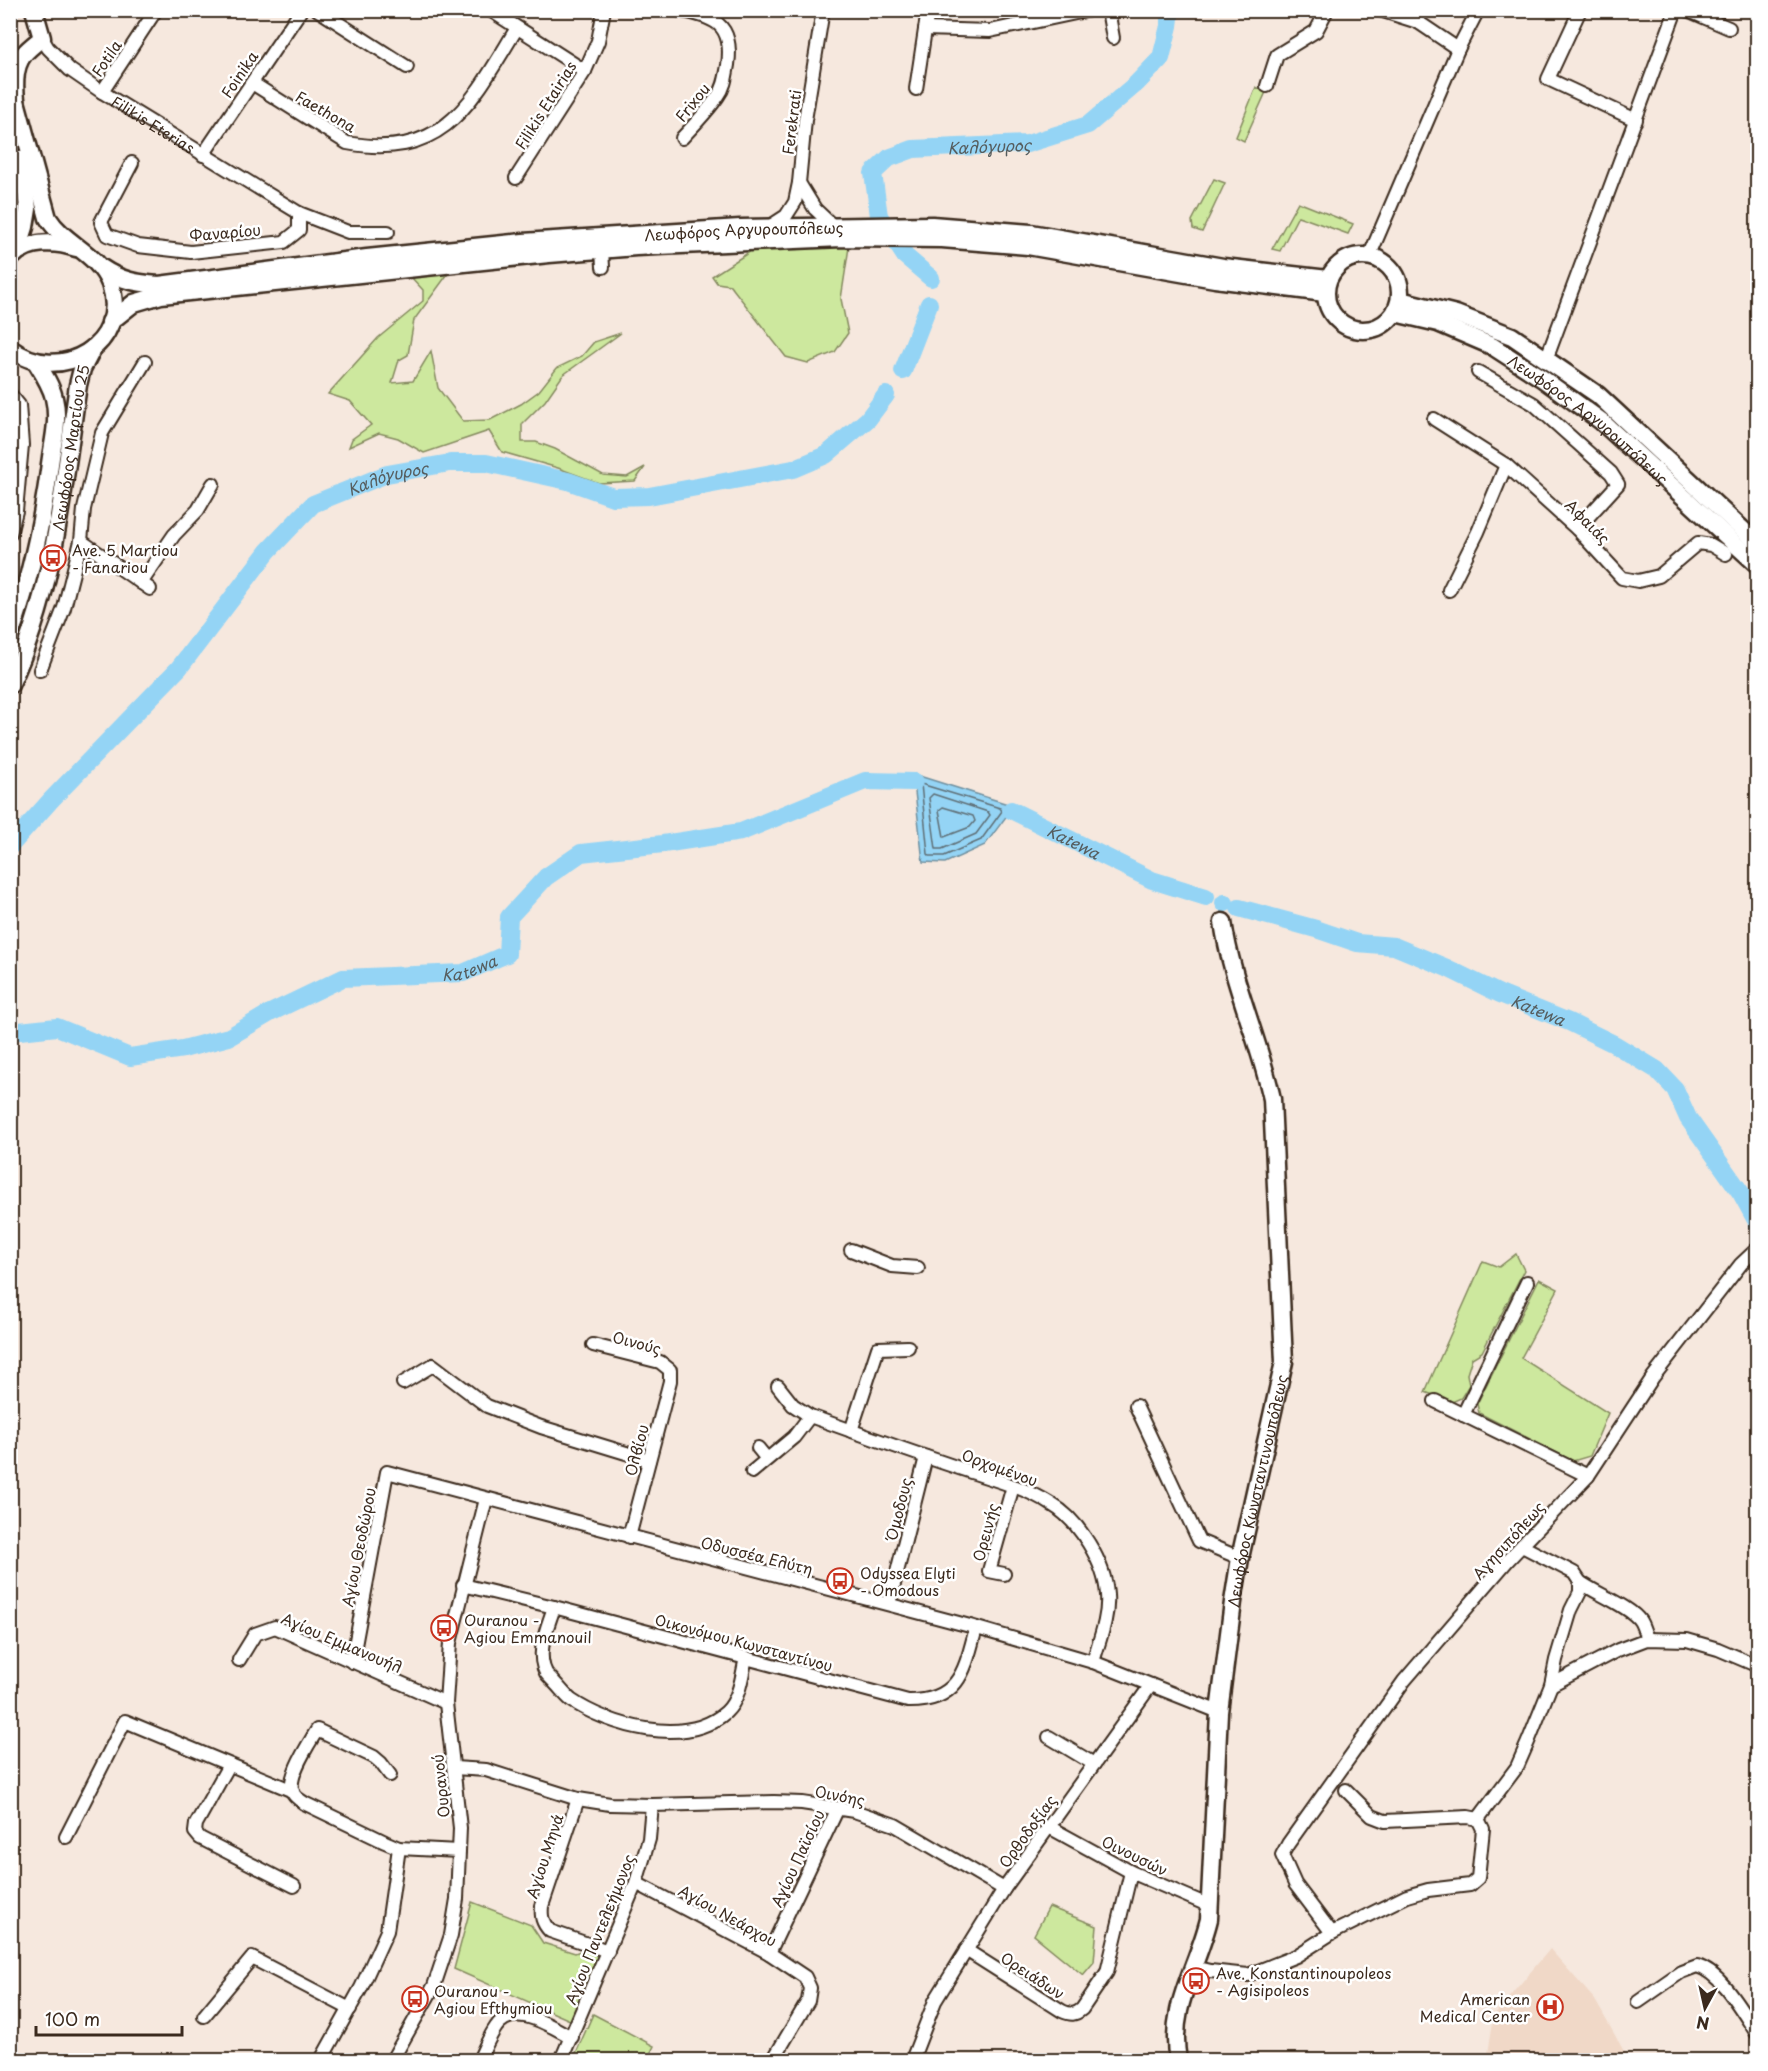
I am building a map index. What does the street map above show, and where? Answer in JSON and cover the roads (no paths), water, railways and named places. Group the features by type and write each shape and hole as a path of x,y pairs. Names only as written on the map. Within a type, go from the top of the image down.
{"main road":[{"name":"Filikis Eterias","path":"34,10 42,38"},
{"path":"14,256 25,227 27,209 16,101 16,75 18,63 24,53 42,38"},
{"path":"16,101 48,218 55,229 115,277 160,290"},
{"name":"Λεωφόρος Αργυρουπόλεως","path":"160,290 602,250 932,225 1031,233 1326,286"},
{"name":"Λεωφόρος Αργυρουπόλεως","path":"160,290 367,258 523,242 769,227 1028,246 1215,279 1326,286"},
{"path":"14,256 38,243 61,242 82,250"},
{"path":"1353,257 1369,257 1378,259 1392,270 1400,290 1397,307 1387,322 1364,331 1341,324 1332,315 1327,305 1326,286 1334,269 1342,261 1353,257"},
{"path":"102,268 110,285 113,304 110,322"},
{"path":"110,322 134,303 160,290"},
{"name":"Λεωφόρος Αργυρουπόλεως","path":"1397,307 1456,314 1512,336 1598,395 1758,544"},
{"name":"Λεωφόρος Αργυρουπόλεως","path":"1397,307 1492,346 1602,421 1758,565"},
{"name":"Λεωφόρος Μαρτίου 25","path":"10,685 21,663 40,608 58,521 82,369 110,322"},
{"path":"10,348 36,362 56,364 76,359 94,348"},
{"name":"Λεωφόρος Μαρτίου 25","path":"10,635 23,599 44,508 56,421 54,398 50,385 36,362"},
{"name":"Λεωφόρος Κωνσταντινουπόλεως","path":"1178,2061 1175,2030 1178,2006 1209,1919 1219,1712 1240,1558 1281,1381 1284,1345 1272,1099 1268,1078 1230,961 1223,922"}],"street":[{"name":"Foinika","path":"202,155 302,10"},
{"path":"318,10 407,67"},
{"path":"490,10 585,71"},
{"name":"Filikis Etairias","path":"516,178 585,71 598,41 604,10"},
{"name":"Frixou","path":"677,10 703,15 719,24 727,36 729,55 726,81 719,95 682,138"},
{"name":"Ferekrati","path":"769,227 786,216 795,202 822,10"},
{"path":"916,88 928,10"},
{"path":"925,28 990,31 1090,10"},
{"path":"1108,10 1113,38"},
{"path":"1267,86 1277,56 1316,31 1327,10"},
{"path":"1380,10 1416,16 1458,49"},
{"path":"1369,257 1458,49 1478,10"},
{"path":"1580,10 1548,79 1636,120"},
{"path":"1546,360 1676,10"},
{"path":"1687,10 1729,28"},
{"name":"Fotila","path":"102,92 155,11"},
{"name":"Faethona","path":"252,83 347,143 364,146 399,146 423,139 451,121 472,101 517,28"},
{"name":"Filikis Eterias","path":"42,38 48,48 70,70 102,92 299,213"},
{"name":"Φαναρίου","path":"132,163 101,222 107,236 138,246 191,252 284,242 299,230 299,213"},
{"path":"799,183 815,209 837,232"},
{"path":"299,213 348,232 388,232"},
{"path":"602,250 603,267"},
{"path":"40,670 64,608 81,541 84,509 102,433 145,362"},
{"path":"1478,372 1534,404 1611,472 1618,484 1577,529"},
{"path":"10,394 19,405 22,445 16,511 10,534"},
{"name":"Αφαιάς","path":"1434,419 1506,465 1577,529 1622,578 1638,581 1659,576 1698,543 1711,545 1726,554"},
{"path":"1449,590 1478,532 1506,465"},
{"path":"81,541 145,586 174,535 198,510 213,484"},
{"name":"Αγησιπόλεως","path":"1332,1933 1295,1884 1282,1855 1404,1681 1522,1546 1588,1476 1653,1377 1752,1261 1758,1248"},
{"path":"851,1250 891,1266 918,1268"},
{"path":"1463,1415 1527,1282"},
{"name":"Οινούς","path":"593,1345 660,1362 670,1370"},
{"path":"851,1431 878,1348 908,1347"},
{"path":"403,1383 433,1365 487,1406 541,1427 649,1460"},
{"name":"Ολβίου","path":"629,1537 670,1382 670,1370"},
{"name":"Ορχομένου","path":"778,1386 793,1405 810,1416 1013,1486 1052,1504 1083,1535 1094,1553 1102,1574 1107,1595 1106,1615 1093,1662"},
{"path":"1435,1401 1588,1476"},
{"path":"1136,1406 1199,1541 1240,1558"},
{"path":"752,1472 794,1437 810,1416"},
{"path":"758,1448 767,1460"},
{"name":"Όμοδους","path":"889,1604 926,1457"},
{"name":"Οδυσσέα Ελύτη","path":"387,1472 976,1628 1093,1662 1219,1712"},
{"name":"Αγίου Θεοδώρου","path":"352,1662 387,1472"},
{"name":"Ορεινής","path":"1004,1574 989,1571 1013,1486"},
{"name":"Ουρανού","path":"392,2061 424,2005 442,1964 451,1935 457,1899 460,1827 446,1703 450,1643 486,1499"},
{"path":"1522,1546 1574,1573 1580,1582 1594,1592 1631,1611 1640,1620 1647,1639"},
{"path":"1478,1819 1517,1767 1551,1684 1571,1610 1580,1592 1580,1582"},
{"name":"Οικονόμου Κωνσταντίνου","path":"463,1586 554,1607 908,1701 930,1699 951,1688 960,1679 976,1628"},
{"path":"554,1607 541,1649 546,1672 570,1699 604,1718 643,1730 675,1731 704,1725 726,1712 737,1697 746,1657"},
{"name":"Αγίου Εμμανουήλ","path":"238,1660 255,1634 275,1627 446,1703"},
{"path":"1551,1684 1618,1650 1647,1639 1687,1640 1718,1649 1758,1666"},
{"name":"Ορθοδοξίας","path":"912,2061 936,2001 1004,1889 1151,1685"},
{"path":"66,1837 125,1721 293,1791 304,1803 399,1848 459,1851"},
{"path":"293,1791 294,1772 317,1730 374,1757 390,1775"},
{"path":"1049,1737 1094,1764"},
{"path":"230,1765 196,1824 195,1832 200,1838 294,1886"},
{"name":"Οινόης","path":"454,1768 486,1770 578,1799 622,1805 774,1802 838,1808 895,1825 1004,1889"},
{"path":"1193,1966 1210,1971 1248,1975 1296,1956 1332,1933 1407,1896 1428,1890 1470,1885 1478,1878 1483,1829 1478,1819 1468,1816 1385,1821 1372,1816 1346,1790"},
{"name":"Αγίου Μηνά","path":"578,1799 541,1914 545,1927 555,1934 608,1952"},
{"name":"Αγίου Παντελεήμονος","path":"561,2061 636,1883 649,1839 652,1805"},
{"name":"Αγίου Παϊσίου","path":"769,1953 838,1808"},
{"name":"Οινουσών","path":"1049,1827 1131,1872 1210,1906"},
{"path":"321,2061 350,2009 387,1931 399,1848"},
{"name":"Ορειάδων","path":"966,1950 1062,2012 1077,2013 1083,2009 1107,1972 1131,1872"},
{"name":"Αγίου Νεάρχου","path":"636,1883 769,1953 805,1977 810,1988 808,2001 773,2061"},
{"path":"204,2016 252,1958 350,2009"},
{"path":"1638,2002 1681,1972 1697,1966 1713,1974 1722,1984 1758,2035"},
{"path":"479,2061 496,2026 511,2016 531,2017 572,2037"}],"water":[{"path":"913,774 1014,806 985,845 945,863 923,862"}],"waterway":[{"name":"Καλόγυρος","path":"931,278 905,256 879,216 873,173 889,158 913,149 1027,144 1088,125 1137,83 1161,58 1171,10"},
{"name":"Καλόγυρος","path":"903,371 929,304"},
{"name":"Καλόγυρος","path":"10,846 51,800 179,668 268,551 313,504 387,474 450,463 486,463 568,481 613,497 649,496 793,469 826,455 868,419 886,395"},
{"name":"Katewa","path":"10,1032 57,1027 130,1057 183,1049 229,1037 270,1013 343,978 463,973 507,954 509,917 546,877 581,853 741,832 865,781 914,782"},
{"name":"Katewa","path":"1011,810 1152,880 1206,897"},
{"name":"Katewa","path":"1239,908 1357,943 1394,946 1447,968 1500,994 1569,1022 1614,1044 1657,1070 1675,1089 1688,1118 1741,1193 1758,1224"}],"place":[{"name":"Ave. 5 Martiou - Fanariou","path":"53,558"},
{"name":"Odyssea Elyti - Omodous","path":"840,1581"},
{"name":"Ouranou - Agiou Emmanouil","path":"444,1628"},
{"name":"Ave. Konstantinoupoleos - Agisipoleos","path":"1196,1981"},
{"name":"Ouranou - Agiou Efthymiou","path":"415,1999"},
{"name":"American Medical Center","path":"1550,2007"}]}
